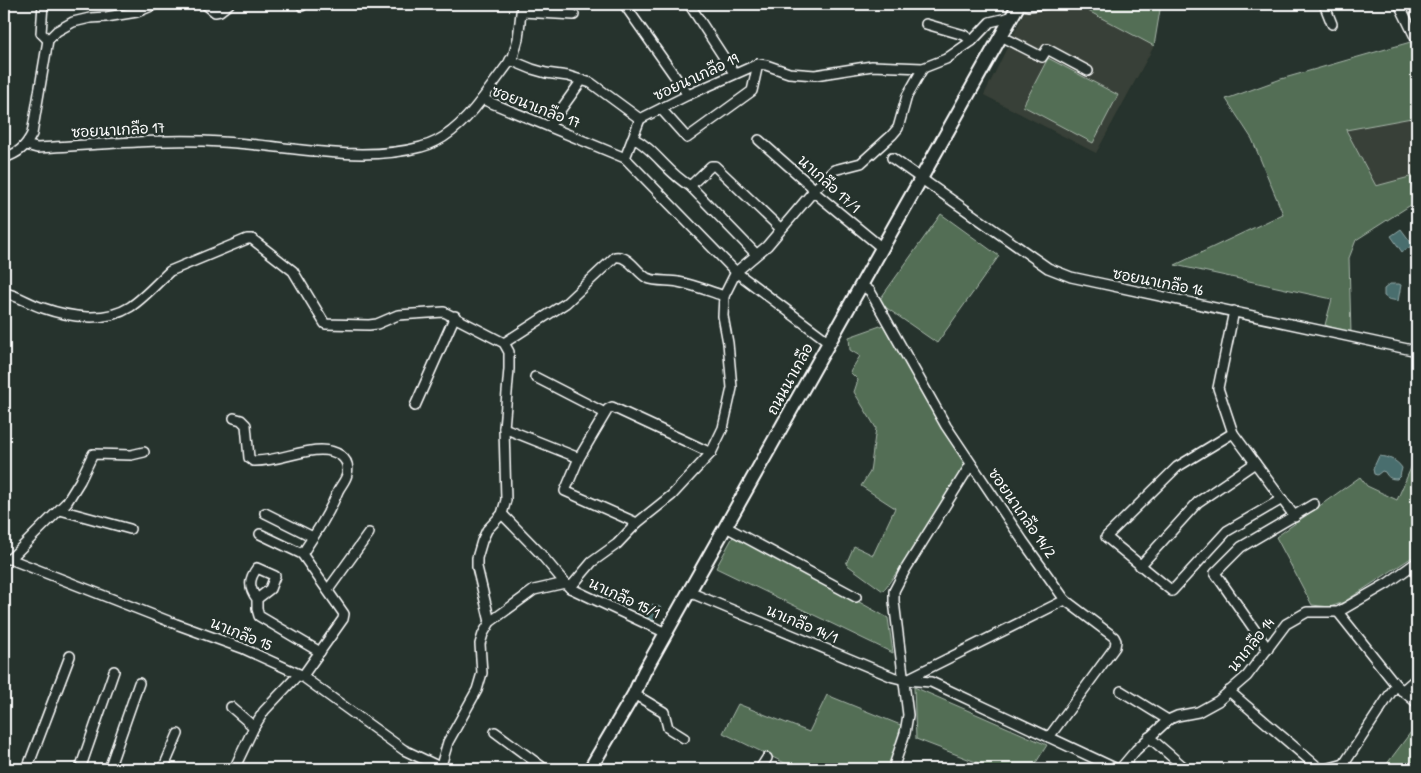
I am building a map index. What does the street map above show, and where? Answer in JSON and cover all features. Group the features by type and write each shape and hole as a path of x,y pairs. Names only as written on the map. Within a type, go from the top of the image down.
{"street":[{"path":"43,4 40,32 48,40"},
{"path":"4,158 20,151 32,134 48,40 57,31 72,22 137,12 156,4"},
{"path":"205,4 215,12 220,11 229,4"},
{"path":"624,4 688,95"},
{"path":"689,4 734,73"},
{"path":"1019,4 1028,6 1046,4"},
{"name":"ถนนนาเกลือ","path":"590,769 634,694 644,672 1019,4"},
{"path":"1324,4 1332,24"},
{"path":"1398,4 1417,41"},
{"path":"482,99 510,60 516,46 522,8 574,15"},
{"name":"ซอยนาเกลือ 19","path":"640,119 734,73 758,64 789,73 815,75 872,66 923,68 946,59 972,41 990,22 1011,18"},
{"path":"926,24 964,36 972,41"},
{"path":"1001,36 1042,57 1047,49 1088,71"},
{"path":"510,60 546,73 591,83 640,119 625,158"},
{"path":"661,109 687,138 752,91 758,64"},
{"path":"441,769 448,742 477,690 482,673 480,644 490,622 534,590 567,586 592,562 617,544 637,523 672,495 711,454 723,428 732,388 728,342 723,316 724,296 736,272 768,246 834,170 861,163 892,135 898,128 907,96 923,68"},
{"path":"549,126 582,80"},
{"name":"ซอยนาเกลือ 17","path":"26,145 37,148 186,140 344,154 395,152 422,147 438,140 463,121 482,99 625,158 736,272 829,342"},
{"path":"633,138 690,186 756,254"},
{"name":"นาเกลือ 17/1","path":"760,140 812,186 814,192 882,248"},
{"name":"ซอยนาเกลือ 16","path":"892,158 1048,268 1071,277 1417,351"},
{"path":"690,186 711,166 715,166 781,229"},
{"path":"4,293 15,295 45,309 80,316 93,317 115,314 130,307 177,267 252,238 293,272 325,324 369,326 398,315 444,312 504,343 509,352 510,369 504,428 506,500 502,514 488,530 477,558 477,567 490,622"},
{"path":"504,343 566,303 618,257 624,258 648,278 685,284 724,296"},
{"name":"ซอยนาเกลือ 14/2","path":"861,285 870,291 946,426 1065,600 1114,637 1116,644 1049,737"},
{"path":"1234,311 1218,388 1234,432 1294,516"},
{"path":"415,406 454,316"},
{"path":"535,377 605,413"},
{"path":"637,523 565,491 578,458 608,409 612,407 711,454"},
{"path":"234,418 241,420 246,425 249,458 253,461 322,450 336,452 346,460 348,468 346,478 327,516 302,554"},
{"path":"504,428 578,458"},
{"path":"1234,432 1177,467 1106,537 1172,591 1227,531 1282,499"},
{"path":"7,559 67,502 93,454 131,455 144,452"},
{"path":"1140,566 1198,502 1255,463"},
{"path":"893,769 905,733 908,715 894,591 971,464"},
{"path":"1268,649 1215,573 1241,547 1314,504"},
{"path":"60,510 130,529"},
{"path":"265,513 313,537"},
{"path":"502,514 539,552 567,586"},
{"path":"726,527 856,597"},
{"path":"328,590 368,533"},
{"path":"234,769 254,727 264,711 301,675 320,652 343,619 344,614 302,554 260,534"},
{"name":"นาเกลือ 15","path":"7,559 242,648 301,675 404,750 441,769"},
{"path":"1417,562 1388,583 1338,612 1399,688 1417,703"},
{"name":"นาเกลือ 15/1","path":"567,586 666,633"},
{"name":"นาเกลือ 14/1","path":"689,592 893,678 931,682 1119,769"},
{"path":"257,598 259,616 320,652"},
{"path":"905,680 1065,600"},
{"name":"นาเกลือ 14","path":"1119,769 1168,720 1177,716 1198,712 1218,701 1246,676 1286,624 1307,612 1338,612"},
{"path":"27,769 70,656"},
{"path":"80,769 114,671"},
{"path":"1326,769 1344,764 1399,688 1417,678"},
{"path":"109,769 139,683"},
{"path":"1121,691 1168,720"},
{"path":"1229,691 1320,769"},
{"path":"634,694 664,712 668,728 684,738"},
{"path":"231,706 254,727"},
{"path":"495,732 545,769"},
{"path":"163,769 178,734"},
{"path":"1149,738 1186,769"},
{"path":"760,769 767,758"}],"shaded area":[{"path":"1077,5 1154,46 1096,153 984,95 1026,9"},
{"path":"1417,117 1417,175 1376,186 1346,129"}],"green space":[{"path":"1161,4 1154,46 1077,5"},
{"path":"1414,41 1417,49 1417,117 1346,130 1376,186 1417,175 1417,201 1356,240 1349,258 1351,334 1325,325 1332,299 1175,265 1283,214 1252,139 1226,99 1281,79"},
{"path":"1048,58 1118,95 1093,143 1023,106"},
{"path":"941,214 999,256 937,343 878,302"},
{"path":"883,325 942,429 967,463 923,537 883,591 846,564 854,546 873,555 895,508 861,486 870,472 876,428 854,392 858,380 850,372 860,356 850,350 849,337"},
{"path":"1417,454 1417,554 1344,602 1330,607 1312,605 1276,537 1360,477 1367,486 1397,500"},
{"path":"735,533 888,618 893,653 716,568"},
{"path":"914,687 1047,745 1032,769 994,769 916,739"},
{"path":"827,695 903,726 888,769 797,769 723,733 738,704 809,732"},
{"path":"1417,724 1417,769 1383,769"}],"water":[{"path":"1401,229 1413,245 1402,252 1391,236"},
{"path":"1390,284 1401,285 1398,301 1384,296 1384,289"},
{"path":"1379,456 1392,459 1400,465 1402,468 1397,479 1390,478 1382,471 1377,475 1374,474 1373,469"},
{"path":"652,604 662,608 654,621 644,617"}]}
